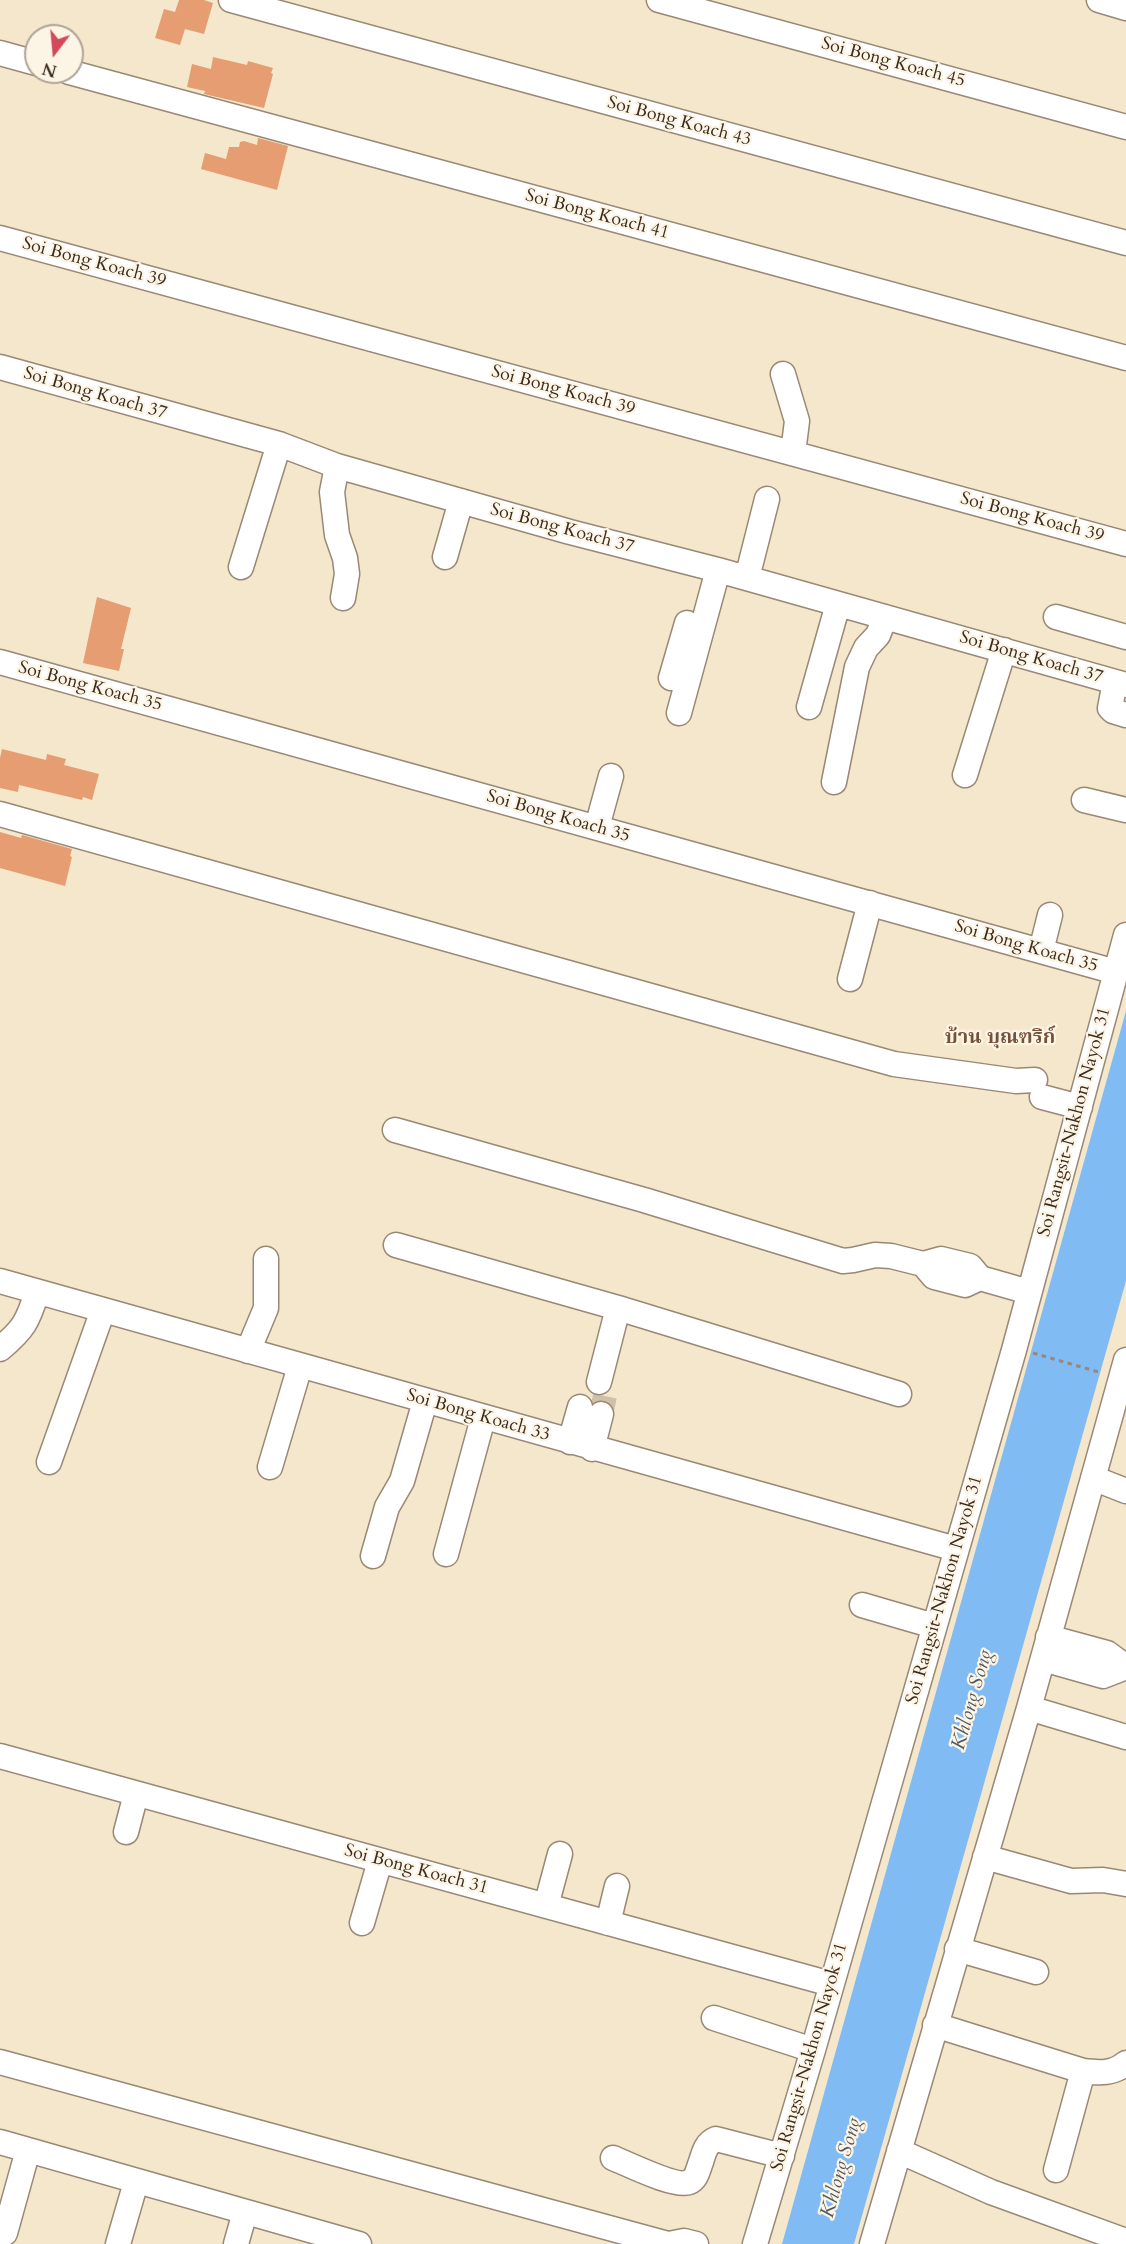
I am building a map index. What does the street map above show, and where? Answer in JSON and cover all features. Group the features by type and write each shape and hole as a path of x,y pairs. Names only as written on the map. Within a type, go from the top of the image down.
{"street":[{"name":"Soi Bong Koach 43","path":"231,0 1126,243"},
{"name":"Soi Bong Koach 45","path":"659,0 1126,127"},
{"path":"1099,0 1126,8"},
{"path":"0,53 24,60"},
{"name":"Soi Bong Koach 41","path":"84,76 1126,358"},
{"name":"Soi Bong Koach 39","path":"0,238 1126,544"},
{"name":"Soi Bong Koach 37","path":"0,367 279,444 337,466 570,532 711,568 1120,683"},
{"path":"783,374 797,421 794,453"},
{"path":"241,567 279,444"},
{"path":"337,466 332,492 337,535 345,558 347,574 343,598"},
{"path":"747,578 767,500"},
{"path":"445,557 461,501"},
{"path":"671,678 711,568"},
{"path":"680,713 711,568"},
{"path":"809,707 838,604"},
{"path":"834,782 857,667 862,654 878,635 885,617"},
{"path":"1056,617 1126,637"},
{"path":"965,775 1004,650"},
{"name":"Soi Bong Koach 35","path":"0,662 1116,972"},
{"path":"1120,683 1110,708 1126,715"},
{"path":"597,827 611,777"},
{"path":"1084,800 1126,810"},
{"path":"0,814 894,1064 1034,1087 1082,1100"},
{"path":"850,979 870,903"},
{"path":"1041,951 1050,915"},
{"name":"Soi Rangsit-Nakhon Nayok 31","path":"755,2244 813,2050 1029,1292 1126,934"},
{"path":"395,1130 644,1200 843,1261 874,1255 891,1256 923,1264 940,1259 970,1266 980,1278 1029,1292"},
{"path":"396,1245 618,1308 899,1394"},
{"path":"248,1351 266,1308 266,1259"},
{"name":"Soi Bong Koach 33","path":"0,1281 956,1549"},
{"path":"0,1349 22,1329 30,1316 37,1292"},
{"path":"581,1445 618,1308"},
{"path":"49,1462 103,1310"},
{"path":"270,1467 300,1366"},
{"path":"872,2244 1029,1708 1093,1478 1118,1421 1117,1367"},
{"path":"373,1556 387,1507 402,1481 425,1401"},
{"path":"446,1554 483,1418"},
{"path":"1093,1478 1126,1491"},
{"path":"862,1605 934,1626"},
{"path":"1029,1708 1126,1737"},
{"name":"Soi Bong Koach 31","path":"0,1756 831,1984"},
{"path":"126,1832 136,1794"},
{"path":"546,1906 560,1854"},
{"path":"985,1857 1071,1881 1103,1880 1126,1884"},
{"path":"362,1923 380,1861"},
{"path":"608,1923 617,1886"},
{"path":"957,1949 1036,1971"},
{"path":"714,2018 813,2050"},
{"path":"935,2025 1083,2071 1100,2073 1115,2071 1126,2063"},
{"path":"0,2062 668,2244 684,2241 696,2244"},
{"path":"1056,2170 1083,2071"},
{"path":"613,2158 675,2182 687,2183 694,2178 706,2147 710,2141 716,2139 782,2156"},
{"path":"0,2142 352,2243"},
{"path":"5,2233 28,2150"},
{"path":"899,2151 991,2192 1126,2241"},
{"path":"118,2244 136,2182"},
{"path":"236,2244 245,2211"}],"path":[{"path":"1026,1352 1117,1367"}],"water":[{"name":"Khlong Song","path":"1126,1011 1126,1281 854,2244 782,2244"}],"building":[{"path":"179,0 204,0 213,3 204,34 185,29 180,45 155,38 164,9 175,12"},
{"path":"213,57 247,65 248,61 273,68 264,108 204,94 205,91 187,87 192,64 211,69"},
{"path":"258,138 288,146 277,190 201,169 205,153 226,159 229,147 239,147 240,142 244,141 257,145"},
{"path":"97,597 131,608 121,649 124,649 119,671 83,663"},
{"path":"2,749 46,760 47,754 66,759 64,765 99,774 92,800 83,797 82,800 19,785 18,792 0,788"},
{"path":"0,832 21,838 22,835 72,849 65,886 0,868"}],"tunnel":[{"path":"601,1414 605,1396"}],"district":[{"name":"บ้าน บุณฑริก์","path":"1000,1038"}]}
